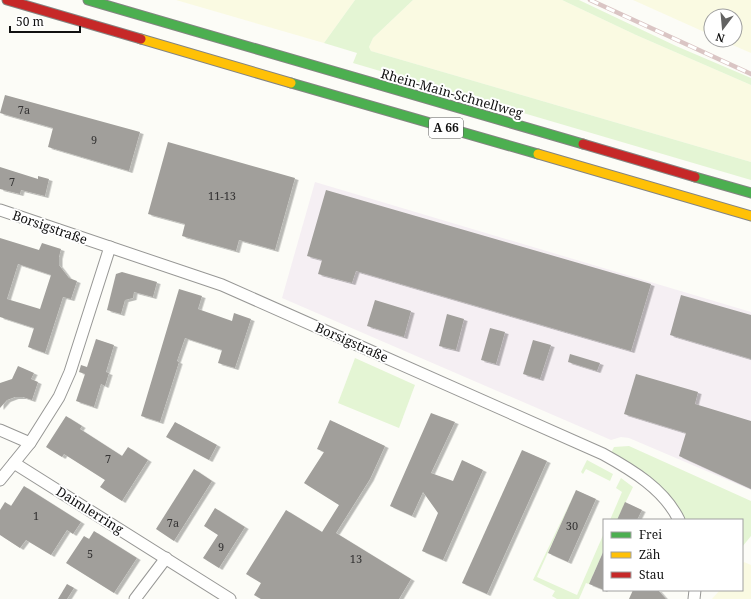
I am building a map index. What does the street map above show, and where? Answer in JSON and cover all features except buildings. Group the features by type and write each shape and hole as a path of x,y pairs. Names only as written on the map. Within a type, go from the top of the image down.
{"highway":[{"name":"A 66","path":"7,0 751,216"},
{"name":"Rhein-Main-Schnellweg","path":"88,0 751,193"}],"street":[{"name":"Borsigstraße","path":"0,210 192,274 237,291 602,454 629,469 649,484 662,496 678,519"},
{"path":"0,480 30,443 47,418 70,372 110,247"},
{"path":"0,430 30,443"},
{"name":"Daimlerring","path":"14,463 230,599"},
{"path":"135,599 166,558"}],"shaded area":[{"path":"315,182 751,312 751,490 629,438 621,437 611,440 282,298"}],"green space":[{"path":"176,0 355,0 324,43"},
{"path":"355,0 413,0 373,38 369,47 371,51 751,162 751,180 353,63 357,53 324,43"},
{"path":"413,0 562,0 636,35 751,85 751,162 371,51 369,47 373,38"},
{"path":"562,0 579,0 676,46 751,78 751,85 636,35"},
{"path":"633,0 751,0 751,53 739,48 743,48 743,8 703,8 703,31"},
{"path":"355,358 415,385 399,428 338,403"},
{"path":"629,446 751,501 751,536 743,546 743,519 683,519 611,453 614,447"},
{"path":"587,460 613,474 610,481 586,469 583,474 581,472"},
{"path":"621,478 633,487 617,519 610,519 622,492 616,488"},
{"path":"576,490 537,577 577,595 603,535 603,552 589,584 586,583 579,599 557,599 552,596 555,591 533,580"},
{"path":"744,562 751,565 751,599 712,599 719,591 743,591"}],"railway":[{"path":"590,0 751,74"}],"traffic: fast":[{"path":"88,0 583,144"},
{"path":"291,83 538,154"},
{"path":"695,177 751,193"}],"traffic: slow":[{"path":"141,39 291,83"},
{"path":"538,154 751,216"}],"traffic: jam":[{"path":"7,0 141,39"},
{"path":"583,144 695,177"}]}
